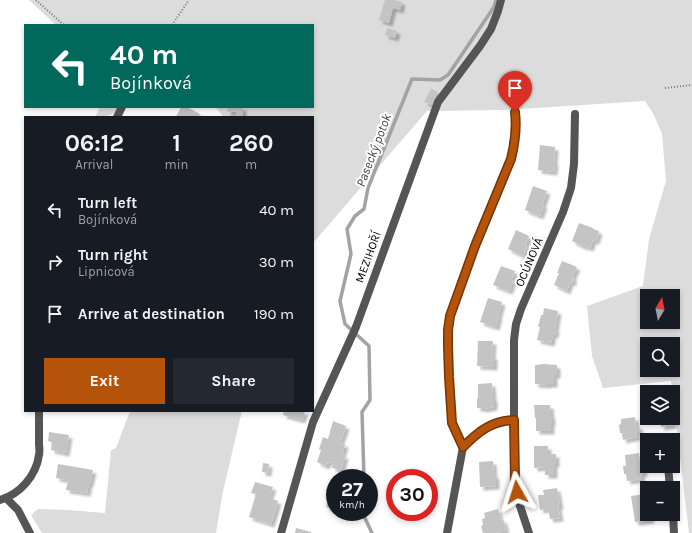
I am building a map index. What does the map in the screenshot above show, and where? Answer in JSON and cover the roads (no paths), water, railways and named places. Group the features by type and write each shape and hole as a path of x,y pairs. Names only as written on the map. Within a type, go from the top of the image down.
{"street":[{"name":"MEZIHOŘÍ","path":"282,533 313,422 356,327 438,102 491,29 501,0"},
{"path":"447,533 463,447 452,423 448,338 450,316 475,246 511,159 516,134 515,112"},
{"name":"OCÚNOVÁ","path":"529,533 518,503 515,482 514,340 516,324 521,309 563,212 571,188 574,164 575,114"},
{"path":"30,533 18,510 3,500 27,483 34,472 39,455 39,412"},
{"path":"463,447 481,430 499,422 514,420"},
{"path":"673,521 674,533"}],"waterway":[{"name":"Pasecký potok","path":"364,469 362,412 370,400 369,346 345,324 340,301 351,254 347,229 355,216 364,209 368,188 412,79 440,80 448,75 494,7 496,0"},
{"name":"Pasecký potok","path":"366,521 372,533"}]}
